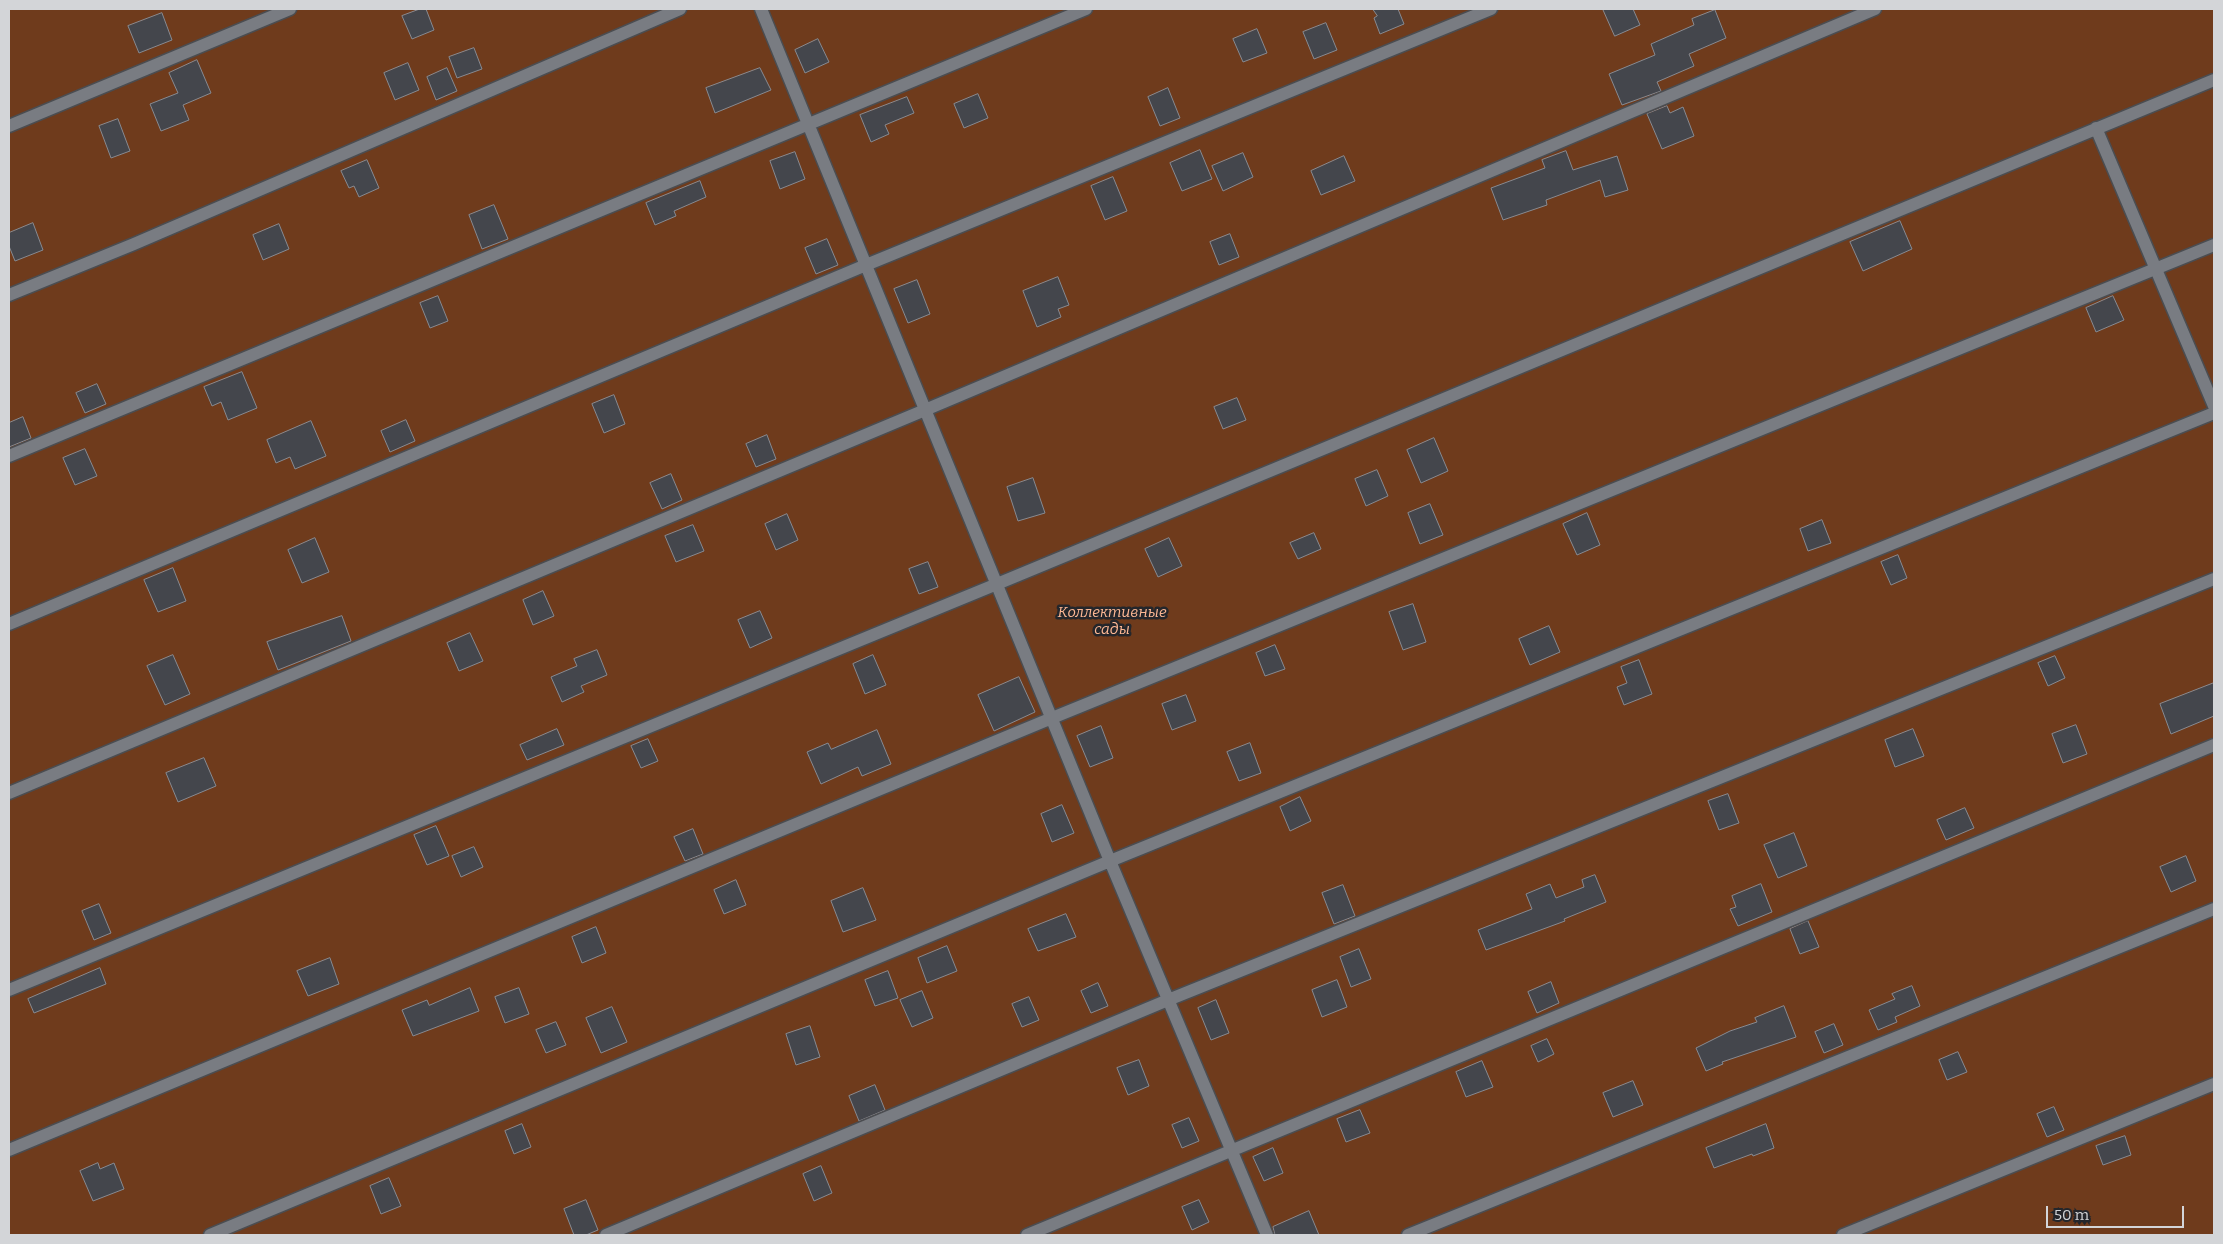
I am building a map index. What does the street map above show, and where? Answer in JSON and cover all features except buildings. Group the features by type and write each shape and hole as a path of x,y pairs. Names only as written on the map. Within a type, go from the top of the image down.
{"street":[{"path":"9,126 290,9"},
{"path":"9,295 144,240 680,9"},
{"path":"761,9 1110,861 1267,1235"},
{"path":"9,456 807,123 1086,9"},
{"path":"9,624 866,265 1491,9"},
{"path":"9,793 1876,9"},
{"path":"9,990 997,584 2214,80"},
{"path":"2096,128 2214,406"},
{"path":"9,1150 1052,718 2214,245"},
{"path":"210,1235 1110,861 2214,413"},
{"path":"606,1235 1168,1000 2214,579"},
{"path":"1028,1235 1230,1150 2214,746"},
{"path":"1408,1235 2214,909"},
{"path":"1843,1235 2214,1084"}],"green space":[{"name":"Коллективные сады","path":"9,9 2214,9 2214,1235 9,1235"}]}
